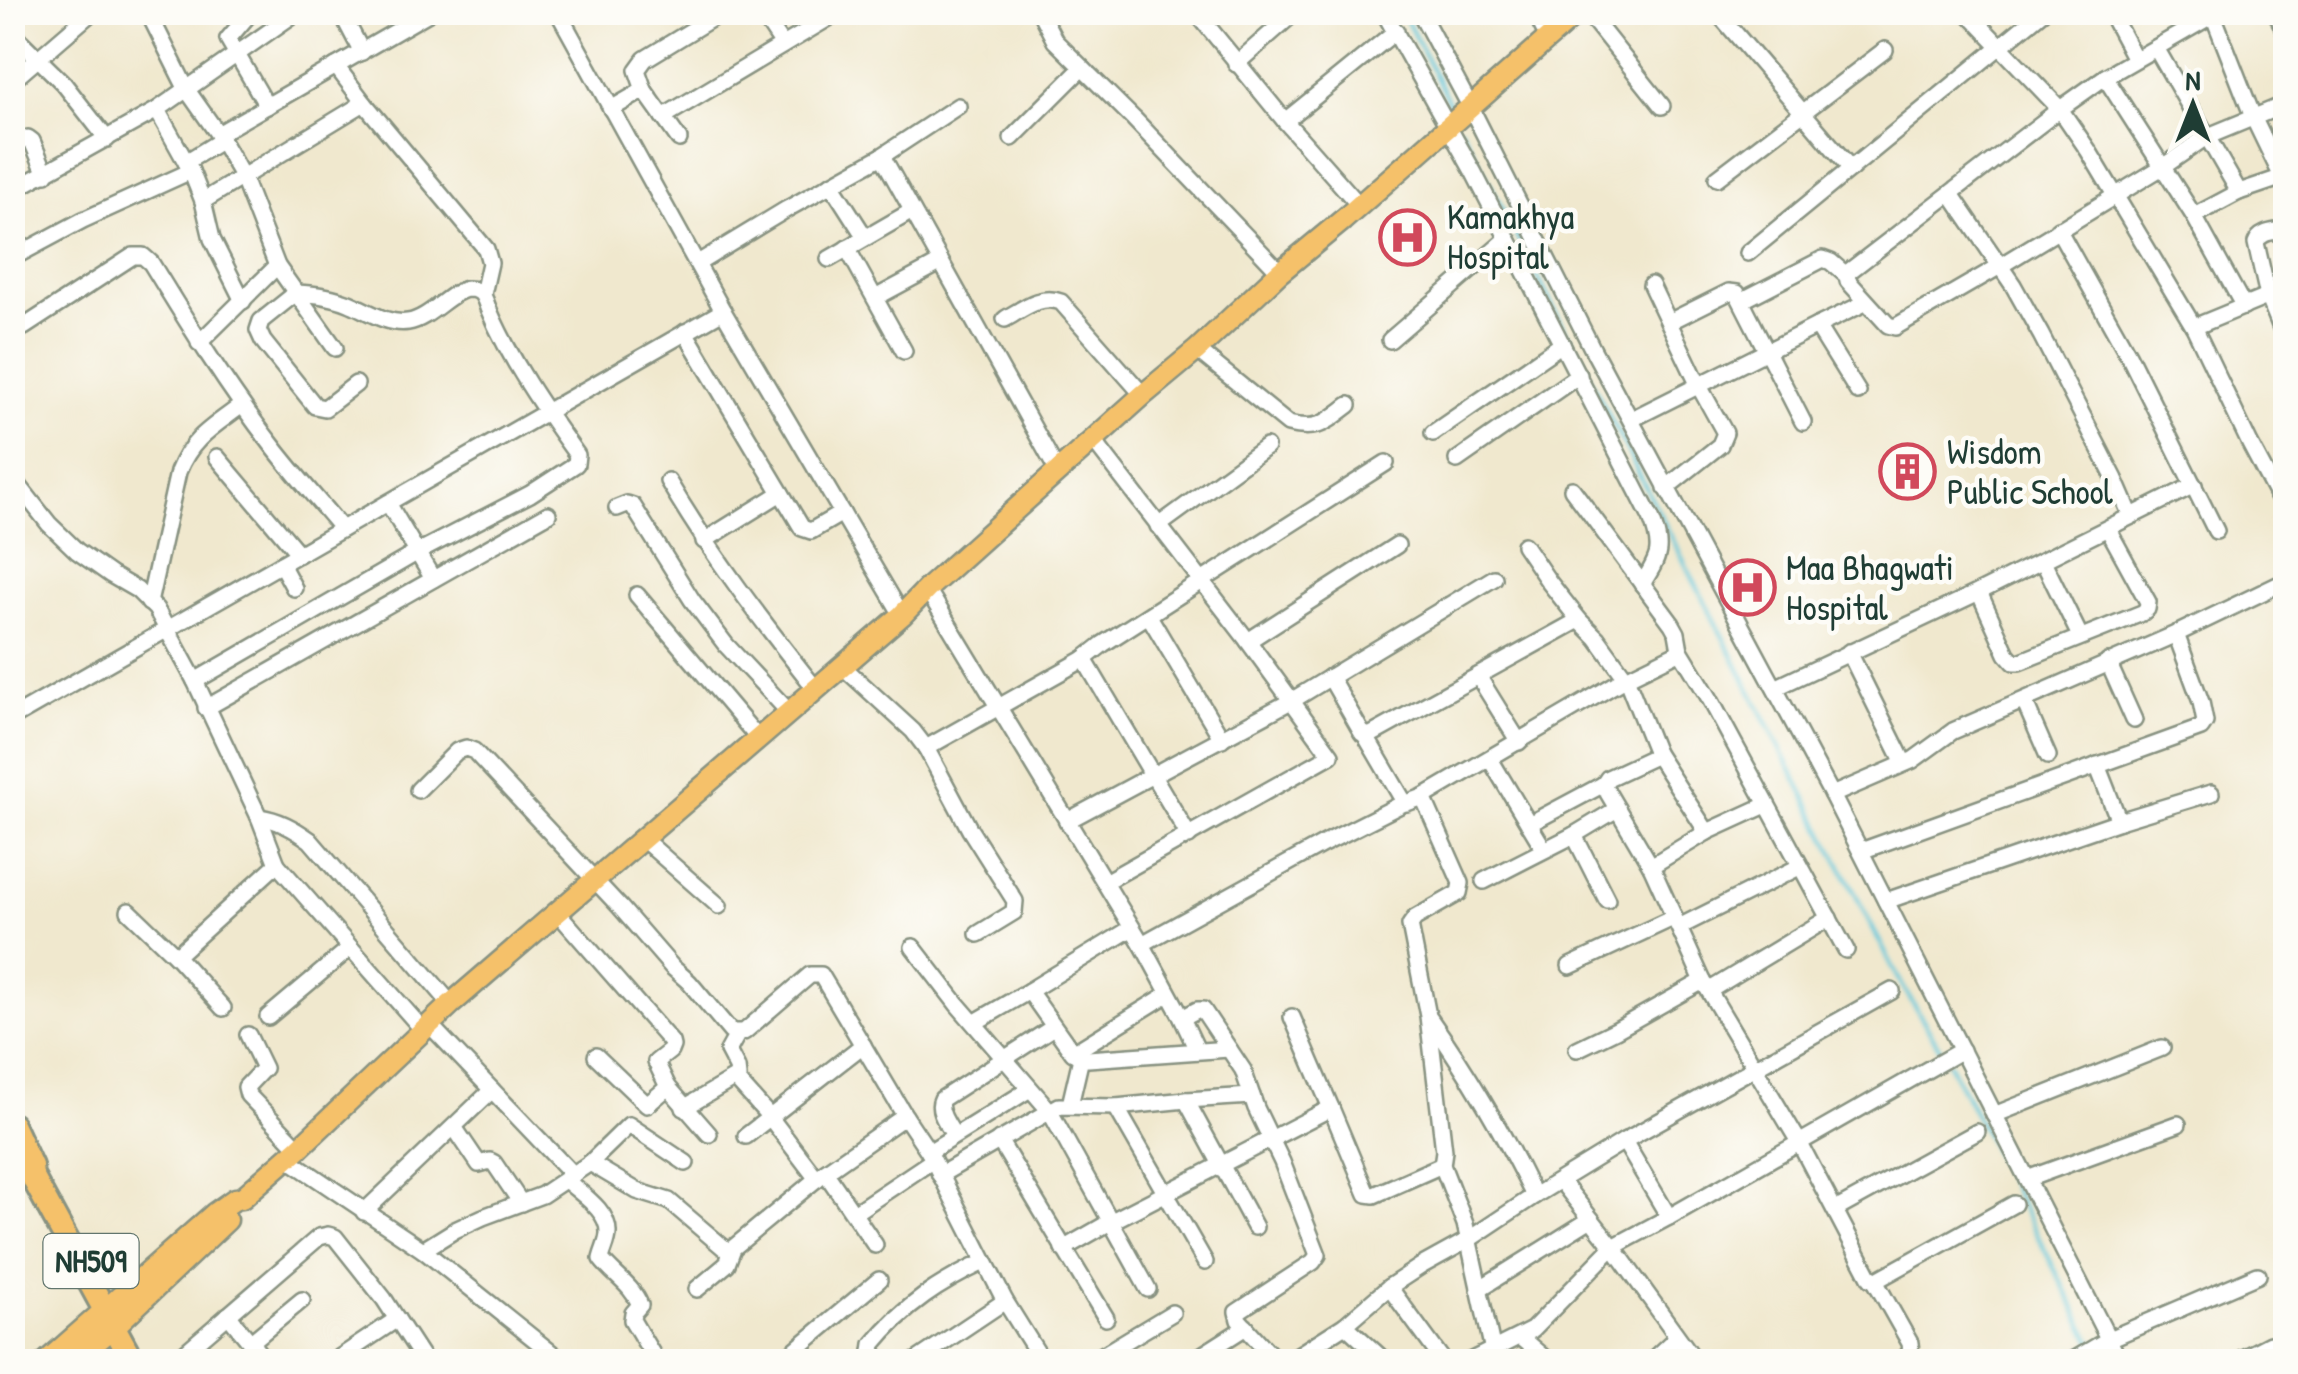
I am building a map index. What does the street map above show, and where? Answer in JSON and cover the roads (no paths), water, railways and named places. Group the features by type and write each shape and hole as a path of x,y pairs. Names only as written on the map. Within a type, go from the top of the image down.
{"highway":[{"name":"NH509","path":"12,1125 31,1166 41,1172 133,1362"},
{"name":"NH509","path":"114,1316 144,1362"}],"main road":[{"path":"72,1362 216,1214 242,1198 294,1154 451,1004 902,615 926,589 1280,272 1578,12"},
{"path":"46,1362 114,1316"}],"street":[{"path":"12,81 92,12"},
{"path":"148,12 187,90 242,176 277,266 335,348"},
{"path":"251,12 228,36 229,44 267,106"},
{"path":"12,191 157,110 296,12"},
{"path":"341,12 362,52"},
{"path":"12,258 189,166 220,137 267,106 430,12"},
{"path":"558,12 724,312 902,615"},
{"path":"679,139 644,90 638,78 639,64 722,12"},
{"path":"761,12 783,45"},
{"path":"1040,12 1055,41 1280,272"},
{"path":"1196,12 1236,64 1360,204"},
{"path":"1236,64 1296,12"},
{"path":"1384,12 1457,118 1632,419 1861,851 1952,1055 1994,1114 2100,1343 2120,1362"},
{"path":"1420,12 1474,173 1658,534 1658,556 1642,584"},
{"path":"1534,12 1548,38"},
{"path":"1587,12 1662,106"},
{"path":"1717,12 1851,169"},
{"path":"1968,12 2060,109 2088,150 2194,327 2279,483 2286,512"},
{"path":"1748,253 2042,12"},
{"path":"2110,12 2134,59"},
{"path":"2276,12 2286,34"},
{"path":"663,117 837,13"},
{"path":"1846,276 2105,77 2216,14 2253,117 2284,177 2239,192 2194,216"},
{"path":"1285,121 1396,32"},
{"path":"12,33 86,109 107,139"},
{"path":"2156,48 2239,192"},
{"path":"1717,178 1885,50"},
{"path":"336,66 486,249 490,263 483,294"},
{"path":"1012,138 1082,68"},
{"path":"2105,77 2164,166 2244,307"},
{"path":"611,109 644,90"},
{"path":"203,201 364,104"},
{"path":"1742,300 1823,259 1846,276 1888,326 1895,326 2000,266 2206,137 2286,104"},
{"path":"698,263 882,156 958,106"},
{"path":"157,110 189,166 212,239 243,300"},
{"path":"12,144 28,138 46,174"},
{"path":"882,156 1058,472"},
{"path":"832,184 866,238"},
{"path":"1951,194 2000,266 2050,351 2131,516"},
{"path":"829,259 912,211"},
{"path":"2286,229 2264,234 2257,240 2268,296 2286,340"},
{"path":"2058,230 2130,356 2216,531"},
{"path":"1390,340 1506,240"},
{"path":"848,248 904,351"},
{"path":"24,326 133,256 143,256 151,262 199,344 242,405 342,529"},
{"path":"875,298 940,263"},
{"path":"199,344 277,266"},
{"path":"1650,286 1725,433 1720,445 1666,488"},
{"path":"195,681 418,552 530,494 576,464 576,455 504,340 483,294 474,289 456,293 410,322 393,321 323,295 296,293 261,321 258,330 263,341 315,406 325,408 356,384"},
{"path":"2194,327 2286,289"},
{"path":"1669,322 1729,292 1737,293 1803,422"},
{"path":"1005,319 1040,300 1052,298 1061,302 1143,395"},
{"path":"1632,419 1865,303"},
{"path":"12,718 724,312"},
{"path":"1817,326 1858,392"},
{"path":"686,332 802,528 811,531 842,513"},
{"path":"1433,432 1562,344"},
{"path":"1197,350 1288,424 1320,426 1349,405"},
{"path":"1457,460 1579,375"},
{"path":"150,603 185,454 195,441 242,405"},
{"path":"1093,440 1330,752 1330,757 1105,882"},
{"path":"1158,526 1266,447"},
{"path":"218,457 298,554"},
{"path":"926,748 1084,659 1386,463"},
{"path":"12,477 49,524 77,551 137,590 168,628 278,864 350,948 492,1090 602,1214 609,1230 602,1262 639,1301 632,1320 657,1362"},
{"path":"668,482 749,605 815,688"},
{"path":"1775,688 2194,485"},
{"path":"1572,488 1677,633 1680,650 1846,950"},
{"path":"704,541 781,493"},
{"path":"388,503 433,580"},
{"path":"617,508 633,506 692,600 726,645 788,712"},
{"path":"206,708 548,514"},
{"path":"1980,592 2014,662 2142,612 2148,606 2108,529"},
{"path":"1248,641 1397,545"},
{"path":"1524,545 1626,678 1656,753 1706,832"},
{"path":"2043,561 2080,636"},
{"path":"282,564 294,588"},
{"path":"1066,820 1292,701 1494,578"},
{"path":"1832,795 1922,754 1953,731 2176,634 2286,581"},
{"path":"926,589 1142,944 1197,1050"},
{"path":"637,595 758,738"},
{"path":"1149,616 1222,739"},
{"path":"1365,735 1374,734 1579,620"},
{"path":"1861,851 2204,725 2201,702 2176,634"},
{"path":"1142,944 1323,844 1423,797 1680,650"},
{"path":"1850,652 1904,763"},
{"path":"1084,659 1190,836"},
{"path":"2108,662 2134,720"},
{"path":"841,666 913,731 926,748 970,830 1015,901 1014,912 978,934"},
{"path":"1478,676 1519,742"},
{"path":"1330,677 1406,802"},
{"path":"2024,700 2048,756"},
{"path":"418,790 457,751 474,751 731,1032 744,1032 810,975 824,980 934,1162 1005,1301 1043,1362"},
{"path":"1529,824 1656,753"},
{"path":"1490,759 1544,849"},
{"path":"2097,765 2119,821"},
{"path":"1604,784 1652,866 1707,985 1910,1342 1908,1356 1899,1362"},
{"path":"1886,901 2212,793"},
{"path":"1423,797 1461,883 1459,893 1415,918 1410,925 1428,1016 1444,1151 1442,1165 1460,1209 1493,1351"},
{"path":"1652,866 1706,832 1766,805"},
{"path":"1484,881 1618,809"},
{"path":"259,817 292,826 310,840 451,1004"},
{"path":"1574,834 1607,900"},
{"path":"643,839 719,906"},
{"path":"176,956 278,864"},
{"path":"1570,966 1799,867"},
{"path":"129,911 223,1008"},
{"path":"558,913 669,1038 670,1051 656,1062 668,1087 709,1134"},
{"path":"1576,1050 1829,918"},
{"path":"974,1023 1132,928"},
{"path":"913,947 1049,1110 1148,1289"},
{"path":"268,1018 350,948"},
{"path":"1029,991 1052,1028 1077,1056"},
{"path":"1288,1362 1345,1325 1389,1288 1534,1196 1624,1141 1892,992"},
{"path":"1070,1106 1077,1056 1168,994"},
{"path":"1182,1018 1202,1010 1243,1070 1318,1252 1313,1262 1239,1310 1237,1316 1276,1362"},
{"path":"1428,1016 1493,1115 1534,1196"},
{"path":"1292,1017 1367,1194 1374,1195 1442,1165"},
{"path":"954,1136 940,1109 942,1099 1052,1028"},
{"path":"684,1108 735,1078 739,1072 728,1050 738,1033"},
{"path":"248,1035 264,1068 246,1087 248,1095 294,1154 364,1212 423,1250 564,1362"},
{"path":"746,1136 863,1045"},
{"path":"1994,1114 2162,1048"},
{"path":"1077,1056 1229,1049"},
{"path":"1468,1362 1521,1338 1540,1324 1613,1246 1952,1055"},
{"path":"596,1056 647,1105"},
{"path":"735,1078 854,1214 876,1245"},
{"path":"423,1250 455,1230 542,1195 570,1178 668,1087"},
{"path":"934,1162 954,1136 1030,1089"},
{"path":"364,1212 492,1090"},
{"path":"854,1214 934,1162 1000,1140 1059,1106 1116,1107 1252,1096"},
{"path":"1186,1100 1255,1227"},
{"path":"1116,1107 1206,1262"},
{"path":"1063,1249 1332,1108"},
{"path":"697,1289 727,1264 730,1252 821,1176 905,1116"},
{"path":"2027,1179 2178,1124"},
{"path":"630,1125 686,1163"},
{"path":"454,1127 479,1164 494,1163 520,1203"},
{"path":"1835,1210 1977,1132"},
{"path":"1000,1140 1106,1318"},
{"path":"1624,1141 1669,1217"},
{"path":"590,1163 637,1191 669,1201 730,1252"},
{"path":"1561,1180 1696,1362"},
{"path":"1875,1281 2014,1204"},
{"path":"1479,1289 1591,1218"},
{"path":"174,1362 319,1237 328,1235 335,1238 384,1299 423,1361"},
{"path":"881,1362 872,1351 872,1344 909,1307 948,1279 984,1262"},
{"path":"2070,1362 2100,1343 2258,1276"},
{"path":"780,1362 879,1280"},
{"path":"1389,1288 1444,1362"},
{"path":"250,1342 302,1300"},
{"path":"914,1362 1005,1301"},
{"path":"1090,1362 1172,1313"},
{"path":"228,1315 266,1362"},
{"path":"333,1362 397,1319"},
{"path":"1345,1325 1386,1362"},
{"path":"1191,1362 1246,1327"},
{"path":"1650,1362 1677,1337"},
{"path":"1521,1338 1550,1362"},
{"path":"2235,1362 2270,1344"},
{"path":"632,1362 640,1362"},
{"path":"682,1362 694,1362"}],"waterway":[{"path":"1402,12 1453,110"},
{"path":"1461,128 1902,985 1944,1055"},
{"path":"1949,1063 2093,1344"}],"place":[{"name":"Kamakhya Hospital","path":"1408,237"},
{"name":"Wisdom Public School","path":"1908,472"},
{"name":"Maa Bhagwati Hospital","path":"1747,588"}]}
